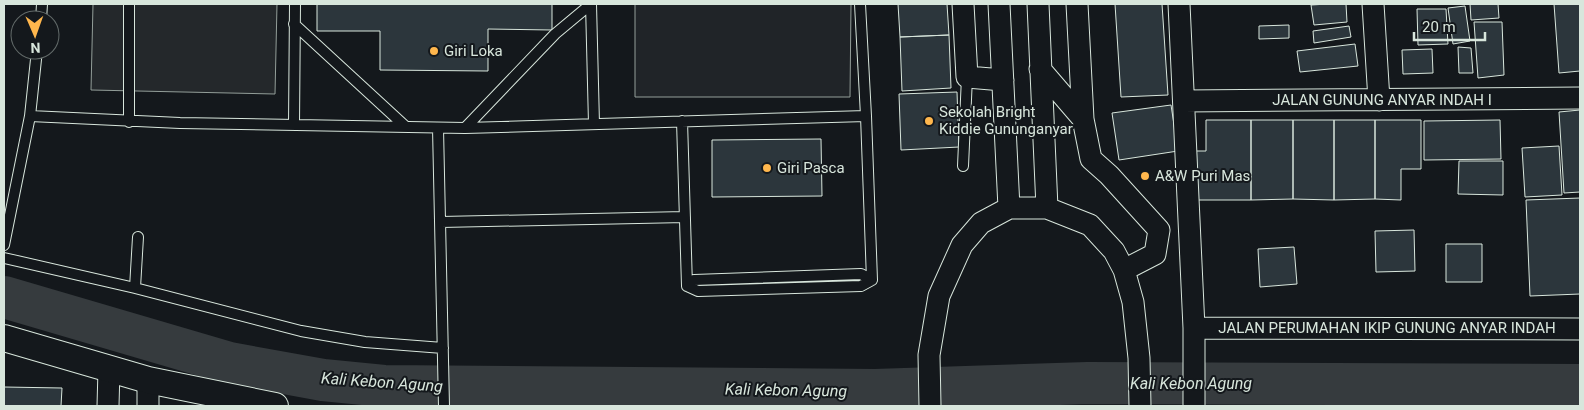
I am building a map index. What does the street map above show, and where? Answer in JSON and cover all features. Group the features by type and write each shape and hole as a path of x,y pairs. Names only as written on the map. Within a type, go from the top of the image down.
{"street":[{"path":"963,4 967,77 1003,80"},
{"path":"999,4 1009,208"},
{"path":"1038,4 1046,208"},
{"path":"1077,4 1083,119 1090,159 1109,175 1159,230 1155,254 1124,270"},
{"path":"1179,4 1194,328 1194,402"},
{"path":"1373,4 1379,100"},
{"path":"1040,68 1083,119"},
{"name":"JALAN GUNUNG ANYAR INDAH I","path":"1184,101 1580,98"},
{"path":"930,401 929,355 939,296 962,245 981,223 1009,208 1046,208 1090,225 1114,251 1124,270 1133,302 1139,358 1140,402"},
{"name":"JALAN PERUMAHAN IKIP GUNUNG ANYAR INDAH","path":"1194,328 1580,329"},
{"path":"4,338 108,370 275,406"},
{"path":"108,370 108,406"},
{"path":"148,380 148,406"}],"lane":[{"path":"128,4 129,122"},
{"path":"294,4 294,124"},
{"path":"591,4 594,124"},
{"path":"465,128 555,34 591,4"},
{"path":"682,121 687,286 698,291 861,286 872,280 860,4"},
{"path":"294,24 406,127"},
{"path":"4,246 30,116 36,60"},
{"path":"963,166 967,77"},
{"path":"30,116 129,122 438,128 866,116"},
{"path":"438,128 444,406"},
{"path":"441,222 685,217"},
{"path":"135,288 138,237"},
{"path":"4,258 135,288 336,338 443,348"}],"shaded area":[{"path":"93,4 277,4 275,94 91,90"},
{"path":"635,4 851,4 850,97 635,97"}],"building":[{"name":"Giri Loka","path":"317,4 552,4 552,30 488,29 488,71 380,70 380,31 317,31"},
{"path":"898,4 947,4 949,35 900,37"},
{"path":"1115,4 1162,4 1168,95 1121,97"},
{"path":"1346,4 1347,22 1314,25 1311,5"},
{"path":"1470,4 1498,4 1499,18 1471,20"},
{"path":"1554,4 1580,4 1580,71 1559,73"},
{"path":"1465,6 1470,41 1453,44 1448,8"},
{"path":"1417,9 1446,9 1448,44 1418,45"},
{"path":"1474,22 1502,22 1504,75 1478,78"},
{"path":"1289,25 1289,38 1259,39 1259,26"},
{"path":"1349,26 1351,37 1314,43 1313,31"},
{"path":"949,35 951,88 902,91 900,37"},
{"path":"1355,44 1358,66 1300,72 1297,51"},
{"path":"1458,47 1471,48 1473,73 1459,73"},
{"path":"1432,49 1433,73 1403,74 1402,50"},
{"name":"Sekolah Bright Kiddie Gununganyar","path":"957,92 959,147 901,150 899,94"},
{"path":"1171,105 1178,151 1119,160 1112,113"},
{"path":"1580,110 1580,192 1564,193 1559,112"},
{"path":"1206,120 1251,120 1251,200 1192,200 1193,151 1206,151"},
{"path":"1251,120 1293,120 1293,199 1251,200"},
{"path":"1293,120 1334,120 1334,200 1293,199"},
{"path":"1334,120 1375,120 1375,199 1334,200"},
{"path":"1375,120 1421,120 1421,169 1401,169 1401,200 1375,199"},
{"path":"1500,120 1501,159 1424,160 1424,121"},
{"name":"Giri Pasca","path":"821,139 822,196 712,197 712,140"},
{"path":"1559,146 1562,195 1525,197 1522,148"},
{"path":"1459,161 1503,161 1503,195 1458,194"},
{"path":"1580,198 1580,294 1530,296 1526,200"},
{"path":"1414,230 1415,271 1376,272 1375,231"},
{"path":"1446,244 1482,244 1482,282 1446,282"},
{"path":"1294,247 1297,284 1260,287 1258,249"},
{"path":"4,387 62,388 61,406 4,406"}],"waterway":[{"name":"Kali Kebon Agung","path":"4,297 229,363 323,380 384,386 875,390 1088,383 1580,385"}],"place":[{"name":"Giri Loka","path":"434,51"},
{"name":"Sekolah Bright Kiddie Gununganyar","path":"929,121"},
{"name":"Giri Pasca","path":"767,168"},
{"name":"A&W Puri Mas","path":"1145,176"}]}
